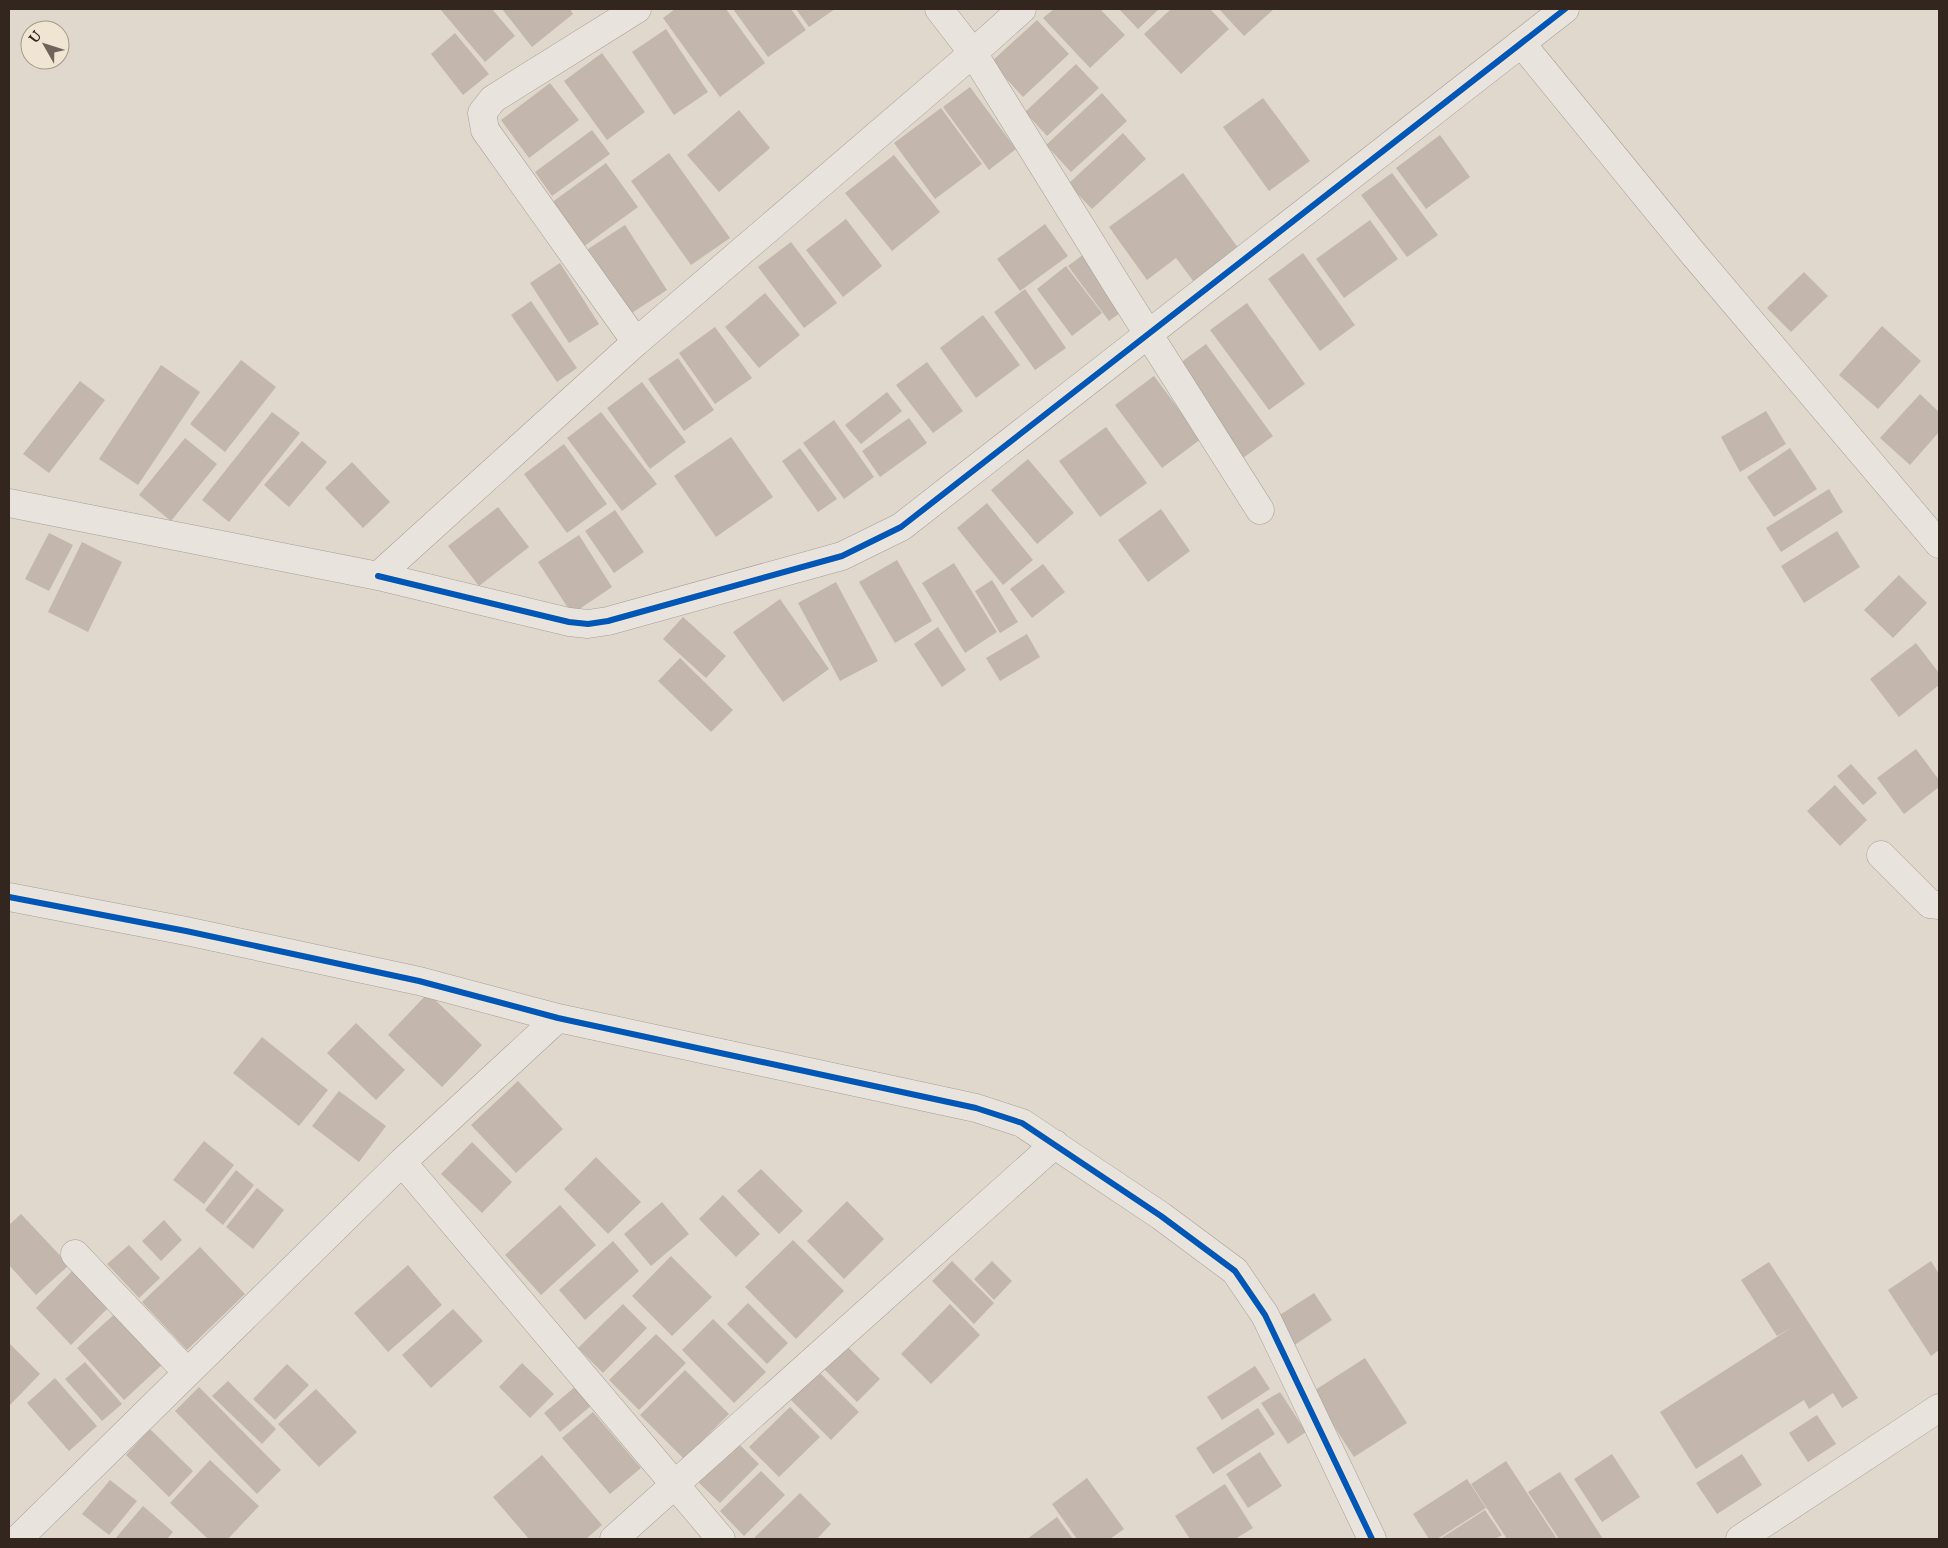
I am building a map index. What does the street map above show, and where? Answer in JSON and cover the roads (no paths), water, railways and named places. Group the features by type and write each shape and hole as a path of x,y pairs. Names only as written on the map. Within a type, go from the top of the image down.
{"street":[{"path":"636,342 485,130 482,113 493,99 637,9"},
{"path":"940,9 973,53 1260,510"},
{"path":"378,576 636,342 1022,9"},
{"path":"9,503 378,576 569,622 588,624 608,621 842,556 901,527 1565,9"},
{"path":"1521,43 1691,251 1939,544"},
{"path":"1882,855 1930,904 1939,905"},
{"path":"9,897 186,930 419,981 558,1018 976,1108 1022,1123 1161,1216 1235,1271 1265,1316 1369,1538"},
{"path":"16,1535 187,1372 402,1162 558,1018"},
{"path":"614,1539 1055,1144"},
{"path":"402,1162 721,1539"},
{"path":"75,1254 187,1372"},
{"path":"1740,1539 1939,1408"}]}
